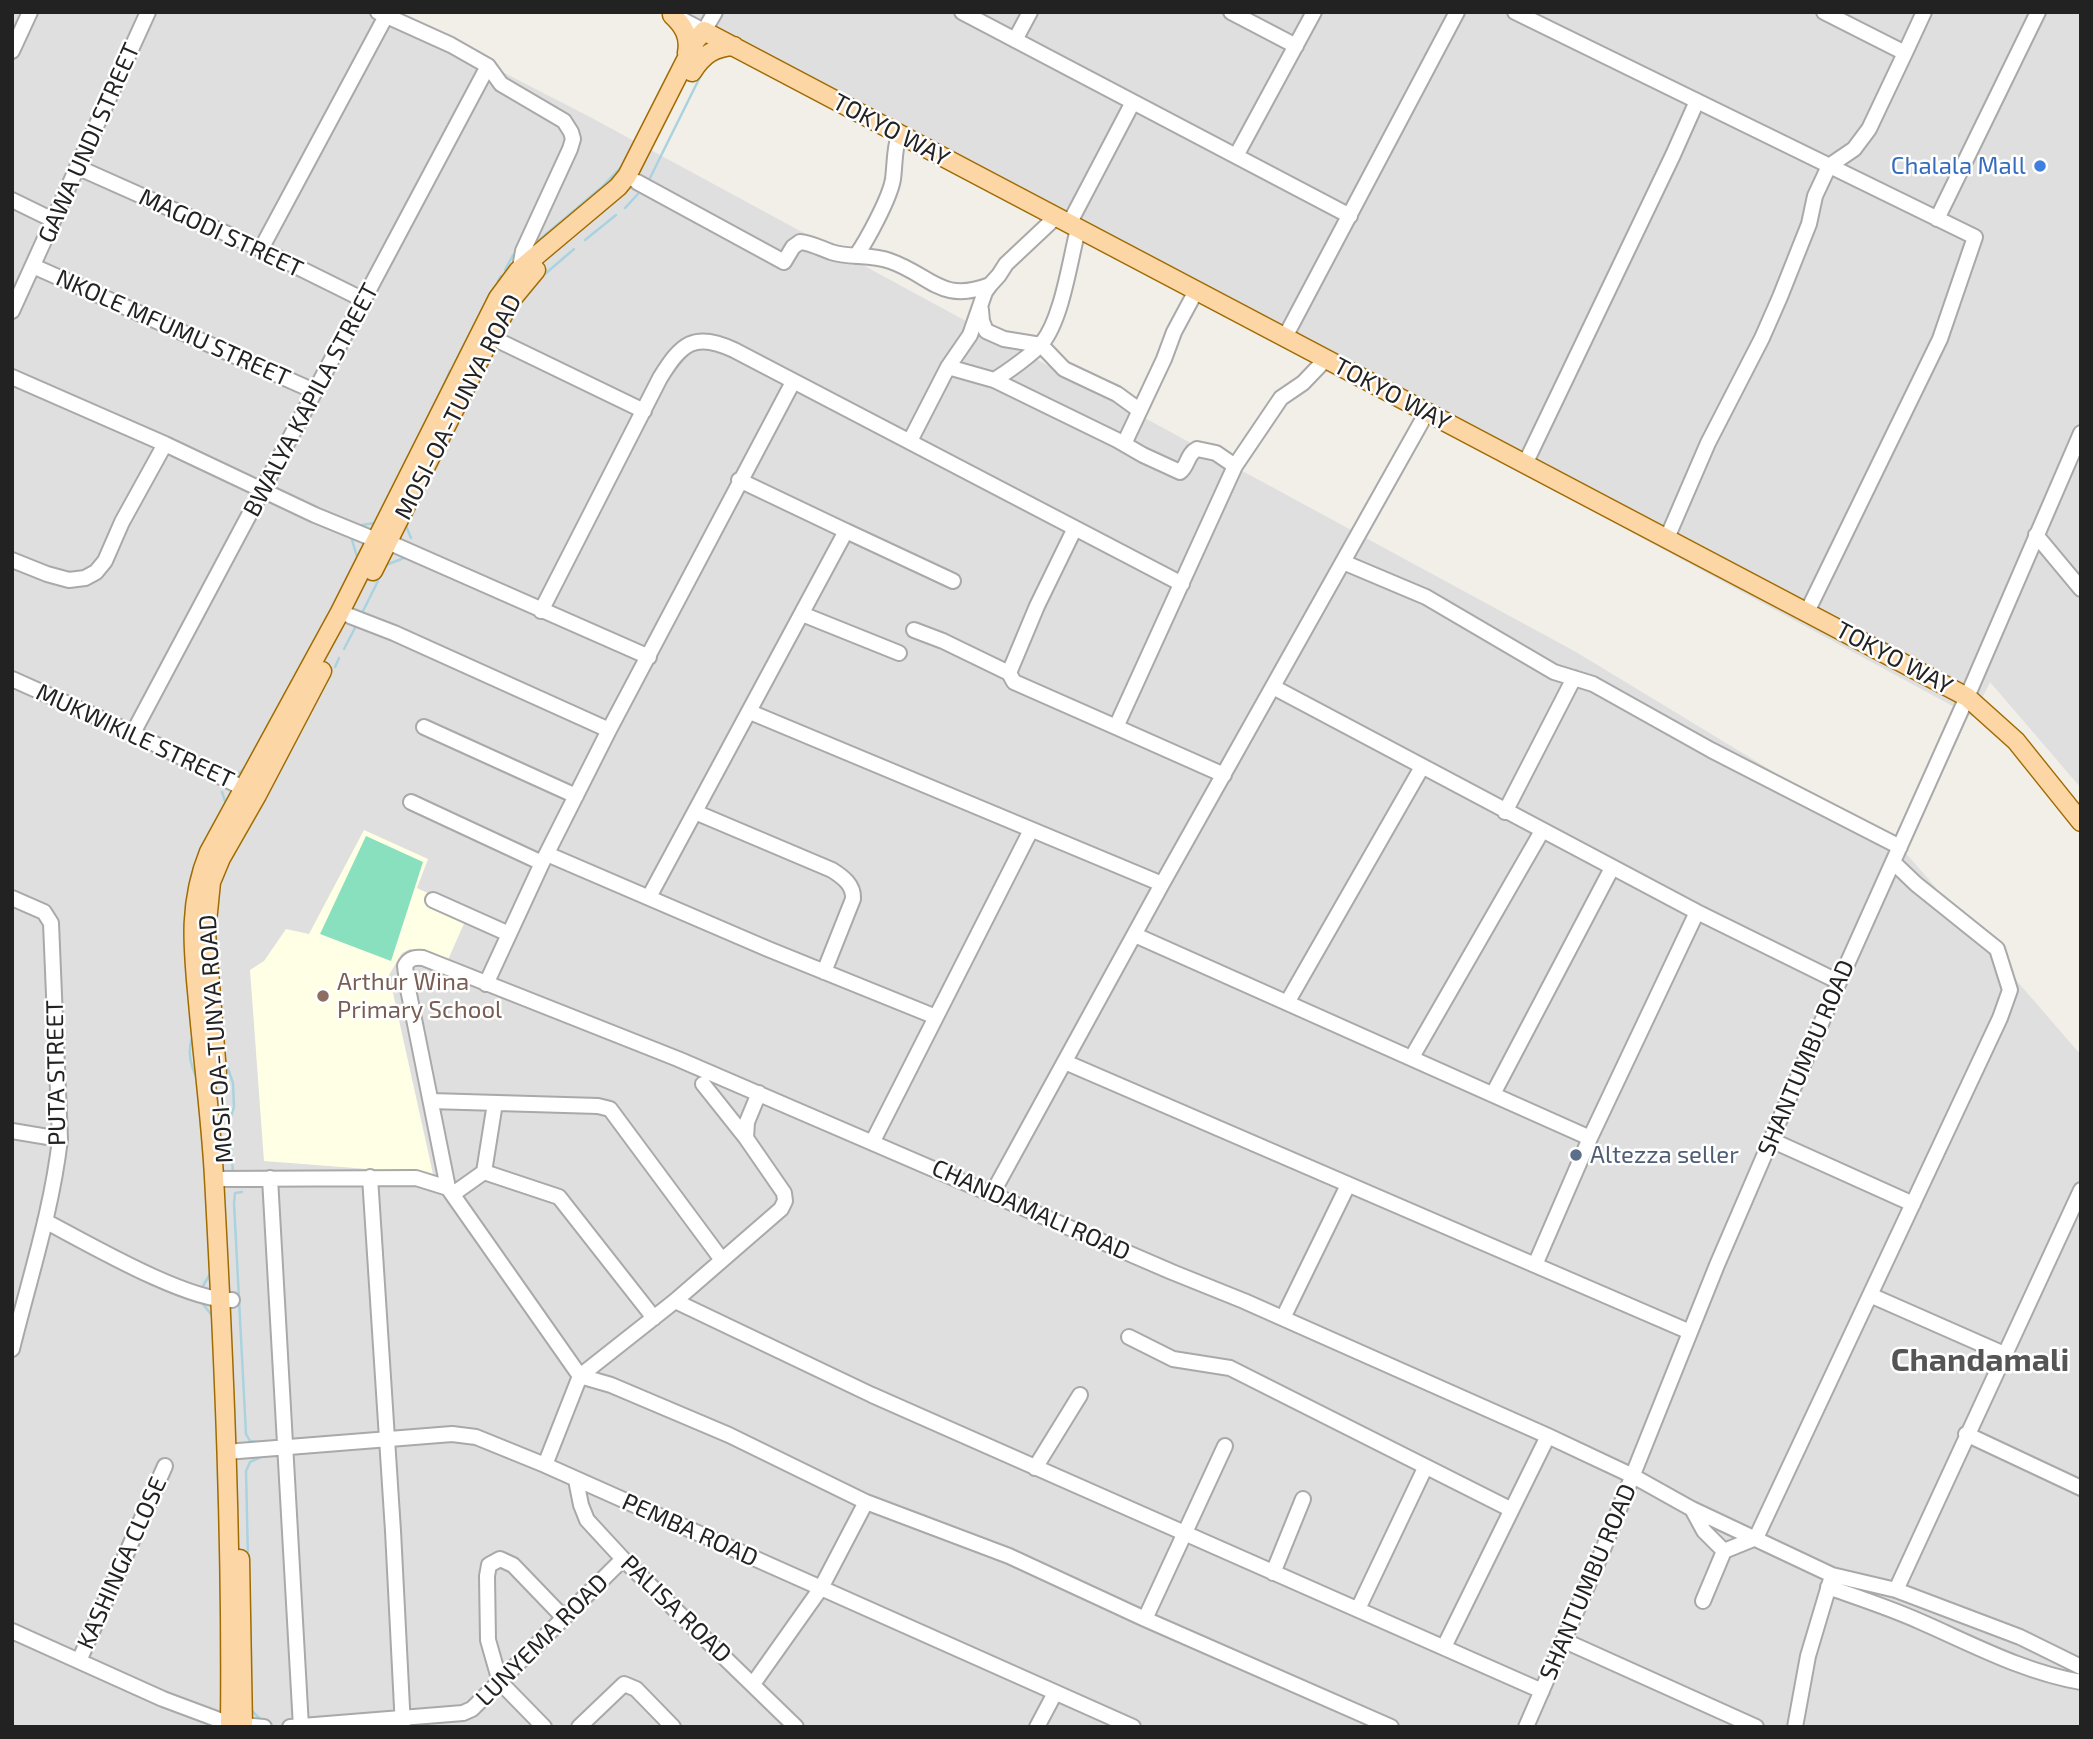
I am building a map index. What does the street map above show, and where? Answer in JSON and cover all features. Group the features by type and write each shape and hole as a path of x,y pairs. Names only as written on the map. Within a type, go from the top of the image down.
{"main road":[{"path":"670,14 684,29 688,38 690,64 721,47 734,46"},
{"name":"TOKYO WAY","path":"704,31 1967,697 2016,741 2081,822"},
{"name":"MOSI-OA-TUNYA ROAD","path":"251,792 521,276 626,196 637,182 690,64 696,40 704,31"},
{"name":"MOSI-OA-TUNYA ROAD","path":"236,1726 227,1300 220,1179 193,947 193,917 198,884 209,852 251,792 350,616 382,541 498,298 618,187 627,176 690,64"}],"street":[{"path":"12,51 30,12"},
{"name":"GAWA UNDI STREET","path":"12,311 148,12"},
{"path":"704,31 715,12"},
{"path":"962,12 1350,216"},
{"path":"1016,40 1030,12"},
{"path":"1231,12 1296,46"},
{"path":"1236,156 1314,12"},
{"path":"1285,337 1457,12"},
{"path":"1515,12 1975,237 1940,339 1807,612"},
{"path":"1824,12 1905,53"},
{"path":"1667,538 1708,443 1780,297 1809,224 1815,196 1829,166 1854,149 1869,129 1924,12"},
{"path":"1937,219 2038,12"},
{"path":"261,249 382,14 428,33 488,66 500,84 564,121 571,132 573,139 523,251 521,276"},
{"name":"TOKYO WAY","path":"670,14 704,31"},
{"name":"BWALYA KAPILA STREET","path":"133,733 488,66"},
{"path":"1525,464 1697,101"},
{"path":"994,380 1041,345 1051,330 1061,299 1068,223 1133,102"},
{"path":"856,256 873,227 892,182 895,146 899,135"},
{"name":"MAGODI STREET","path":"77,167 261,249 364,300"},
{"path":"637,182 783,262 800,242 810,243 831,252 889,261 946,291 976,290 990,285"},
{"path":"12,200 53,220"},
{"path":"909,441 948,367 970,335 990,285 1006,264 1068,223"},
{"name":"NKOLE MFUMU STREET","path":"33,266 314,391"},
{"path":"1124,444 1174,332 1196,291"},
{"path":"981,306 986,331 1004,339 1041,345 1064,369 1117,394 1139,410"},
{"path":"491,337 644,411"},
{"path":"541,611 672,359 681,348 692,342 718,343 1182,584"},
{"path":"1116,727 1235,466 1281,398 1303,383 1326,359"},
{"path":"948,367 994,380 1180,472 1197,449 1216,453 1235,466"},
{"path":"12,377 165,444 263,491 649,657"},
{"path":"486,984 609,730 793,382"},
{"path":"992,1194 1162,884 1275,688 1427,412"},
{"name":"SHANTUMBU ROAD","path":"1526,1727 1565,1641 1771,1140 2081,433"},
{"path":"12,559 69,580 85,578 96,572 165,444"},
{"path":"739,480 953,581"},
{"path":"1009,673 1037,606 1075,528"},
{"path":"649,897 846,531"},
{"path":"2036,535 2081,589"},
{"path":"1343,562 1426,597 1554,672 1593,684 1711,750 1900,847"},
{"path":"802,614 899,653"},
{"path":"350,616 394,633 609,730"},
{"path":"914,630 1009,673 1014,682 1224,775"},
{"name":"MUKWIKILE STREET","path":"12,678 133,733 251,792"},
{"path":"1505,811 1574,678"},
{"path":"1275,688 1612,868 1839,982"},
{"path":"750,712 1162,884"},
{"path":"424,727 576,796"},
{"path":"1288,1002 1422,767"},
{"path":"411,802 545,858 649,897 936,1017"},
{"path":"695,812 832,870 848,883 854,894 853,900 824,972"},
{"path":"873,1141 1031,830"},
{"path":"1412,1057 1542,831"},
{"path":"1703,1601 1724,1551 1756,1538 2000,1018 2010,990 1997,949 1916,884 1893,862"},
{"path":"1493,1094 1612,868"},
{"name":"PUTA STREET","path":"12,898 44,912 51,923 60,1139 45,1222 12,1349"},
{"path":"433,900 509,934"},
{"path":"1535,1265 1590,1138 1697,912"},
{"path":"1135,935 1590,1138"},
{"name":"CHANDAMALI ROAD","path":"431,1101 408,989 405,966 411,959 423,958 678,1059 1283,1318 1633,1476 1692,1509 1756,1538 1830,1581"},
{"path":"1065,1062 1690,1332"},
{"path":"545,1465 580,1376 675,1301 781,1209 785,1200 784,1193 746,1138 703,1084"},
{"path":"746,1138 747,1122 759,1093"},
{"path":"722,1259 610,1109 598,1106 431,1101 451,1191 580,1376 611,1385 729,1435 866,1503 1009,1556 1391,1727"},
{"path":"484,1172 495,1103"},
{"path":"12,1131 60,1139"},
{"path":"1771,1140 1913,1203"},
{"path":"451,1191 484,1172 559,1198 654,1318"},
{"path":"370,1177 403,1722"},
{"path":"270,1178 302,1727"},
{"path":"220,1179 416,1178 429,1180 451,1191"},
{"path":"1283,1318 1348,1185"},
{"path":"1896,1590 2081,1190"},
{"path":"45,1222 171,1283 227,1300"},
{"path":"1870,1295 2004,1354"},
{"path":"675,1301 872,1395 1542,1691"},
{"path":"1129,1337 1173,1359 1230,1368 1510,1509"},
{"path":"1035,1468 1080,1395"},
{"name":"PEMBA ROAD","path":"231,1452 452,1434 477,1437 1133,1727"},
{"path":"1966,1434 2081,1488"},
{"path":"1444,1647 1548,1436"},
{"path":"1145,1619 1225,1446"},
{"name":"KASHINGA CLOSE","path":"79,1661 165,1466"},
{"path":"1358,1609 1425,1468"},
{"name":"PALISA ROAD","path":"576,1480 587,1520 796,1727"},
{"path":"1273,1573 1303,1499"},
{"path":"753,1684 821,1588 866,1503"},
{"path":"1692,1509 1704,1531 1724,1551"},
{"path":"544,1727 500,1682 488,1640 489,1565 500,1559 508,1562 564,1618"},
{"name":"LUNYEMA ROAD","path":"290,1727 403,1722 463,1713 472,1709 624,1559"},
{"path":"1830,1581 1896,1590 2020,1637 2081,1667"},
{"path":"1830,1581 1994,1656 2054,1678 2081,1682"},
{"path":"1796,1727 1808,1656 1830,1581"},
{"path":"12,1631 163,1699 236,1726 264,1727"},
{"path":"1565,1641 1756,1727"},
{"path":"579,1727 624,1684 636,1689 673,1727"},
{"path":"1037,1727 1055,1693"}],"shaded area":[{"path":"12,12 386,12 590,117 1576,652 1904,851 2081,1055 2081,1727 12,1727"},
{"path":"670,12 2081,12 2081,788 1990,682 1973,717"},
{"name":"Arthur Wina Primary School","path":"364,830 428,859 417,888 466,919 447,962 410,949 402,953 389,975 433,1174 264,1161 250,970 264,961 286,929 309,934"}],"green space":[{"path":"366,836 423,862 391,961 320,934"}],"waterway":[{"path":"648,182 701,75"},
{"path":"532,246 602,187 624,164"},
{"path":"625,208 638,194"},
{"path":"585,240 616,215"},
{"path":"545,274 574,249"},
{"path":"505,270 513,255"},
{"path":"498,281 501,276"},
{"path":"455,363 465,343"},
{"path":"437,401 450,371"},
{"path":"419,437 425,424"},
{"path":"435,468 440,458"},
{"path":"411,538 406,526 417,503"},
{"path":"362,525 375,523"},
{"path":"352,540 358,560"},
{"path":"383,571 386,565 404,558"},
{"path":"362,613 378,581"},
{"path":"344,649 356,626"},
{"path":"335,667 339,658"},
{"path":"317,699 330,676"},
{"path":"282,767 286,758"},
{"path":"232,772 240,773 247,766"},
{"path":"222,792 226,804"},
{"path":"185,925 191,876 201,850"},
{"path":"193,1035 190,1057 197,1079"},
{"path":"225,1060 233,1083 234,1107 229,1122 233,1173"},
{"path":"201,1124 203,1142"},
{"path":"204,1155 207,1204"},
{"path":"242,1192 235,1193 234,1203 246,1434 250,1441 259,1442"},
{"path":"203,1286 210,1274"},
{"path":"203,1304 213,1317"},
{"path":"248,1559 246,1471 250,1462 263,1456"},
{"path":"218,1472 219,1505"},
{"path":"249,1579 251,1660"},
{"path":"250,1709 260,1719"}],"place":[{"name":"Chalala Mall","path":"2040,166"},
{"name":"Arthur Wina Primary School","path":"323,996"},
{"name":"Altezza seller","path":"1576,1155"}],"district":[{"name":"Chandamali","path":"1980,1360"}]}
